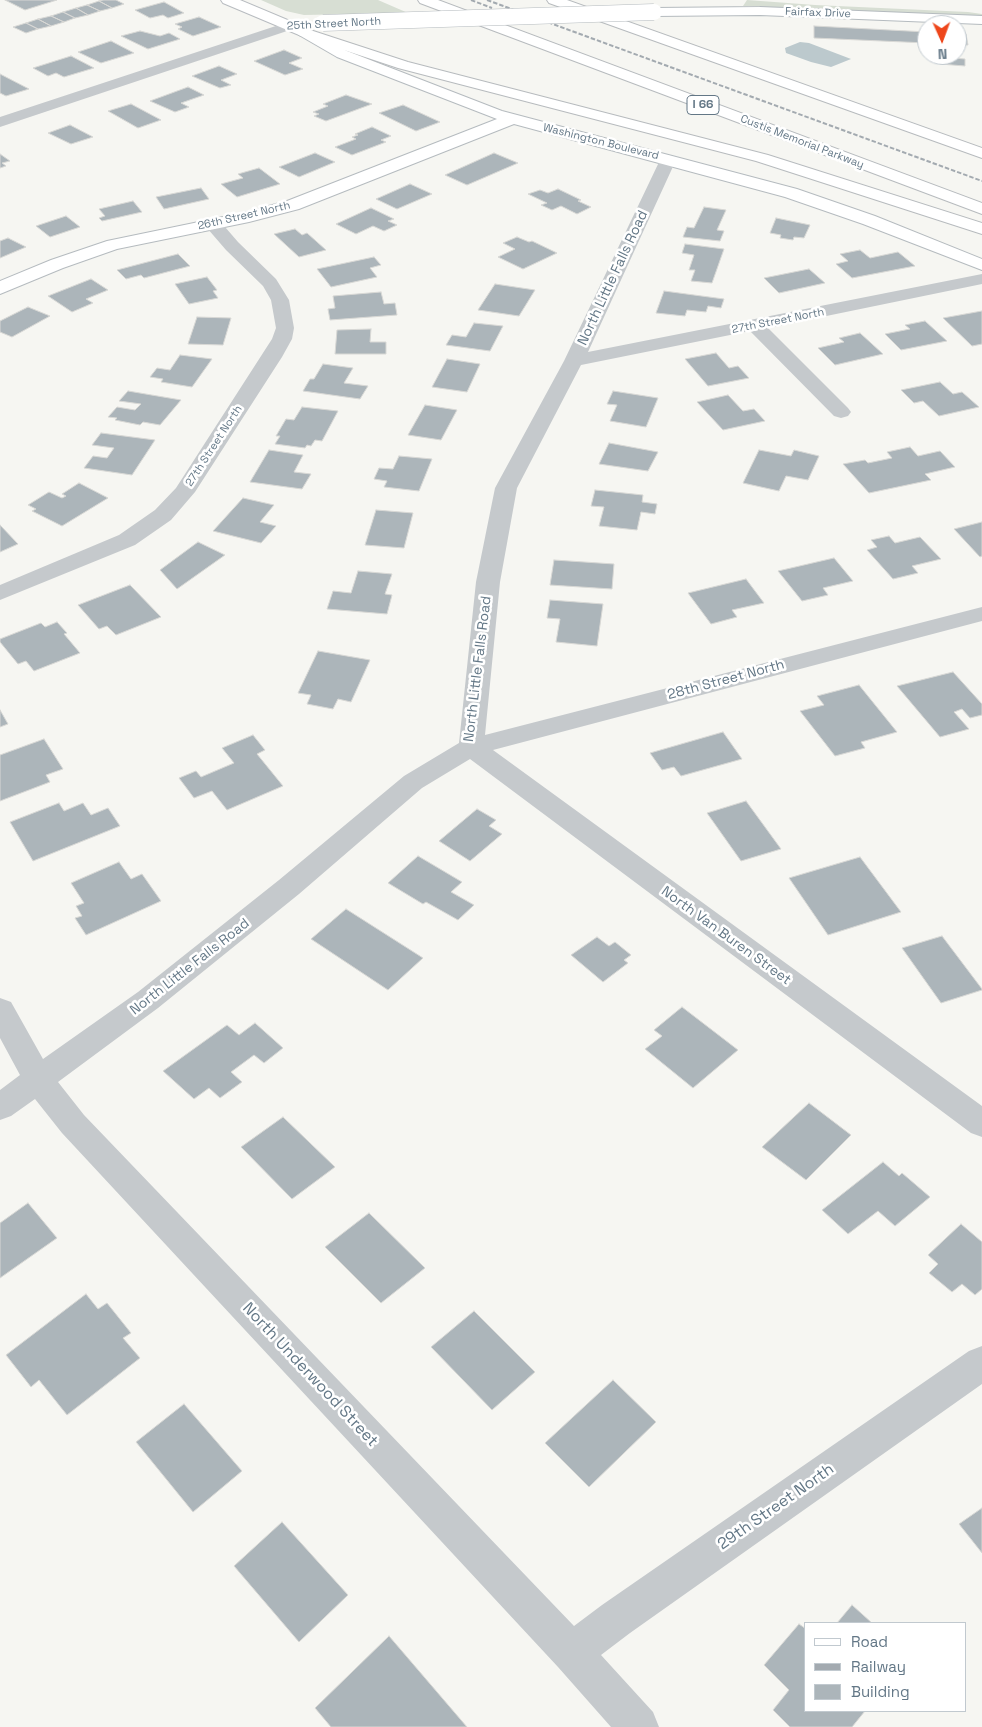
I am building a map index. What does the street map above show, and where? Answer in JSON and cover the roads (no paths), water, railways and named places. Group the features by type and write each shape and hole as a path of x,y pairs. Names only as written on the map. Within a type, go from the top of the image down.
{"main road":[{"name":"Washington Boulevard","path":"228,0 304,32 342,54 510,119 740,178 818,202 982,265"},
{"name":"Custis Memorial Parkway","path":"425,0 982,210"},
{"path":"554,0 982,153"},
{"path":"583,0 721,60"},
{"path":"654,12 683,5 689,0"},
{"name":"Fairfax Drive","path":"770,0 982,11"},
{"name":"Fairfax Drive","path":"654,12 731,5 982,20"},
{"name":"25th Street North","path":"288,26 323,23 654,12"},
{"path":"304,32 420,70 636,124 762,158 982,229"},
{"name":"26th Street North","path":"0,288 57,264 113,245 270,212 305,201 510,119"}],"street":[{"name":"25th Street North","path":"0,122 288,26"},
{"name":"North Little Falls Road","path":"0,1107 148,1000 290,887 413,782 471,747 488,582 506,488 574,361 668,160"},
{"name":"27th Street North","path":"0,593 127,540 163,515 188,486 272,357 282,339 284,328 283,309 280,300 270,283 213,224"},
{"name":"27th Street North","path":"574,361 982,280"},
{"path":"756,326 841,412"},
{"name":"28th Street North","path":"471,747 982,614"},
{"name":"North Van Buren Street","path":"471,747 982,1124"},
{"name":"North Underwood Street","path":"0,1010 38,1079 73,1124 572,1653 638,1727"},
{"name":"29th Street North","path":"572,1653 623,1615 982,1363"}],"railway":[{"path":"471,0 492,8"},
{"path":"487,0 982,181"}]}
